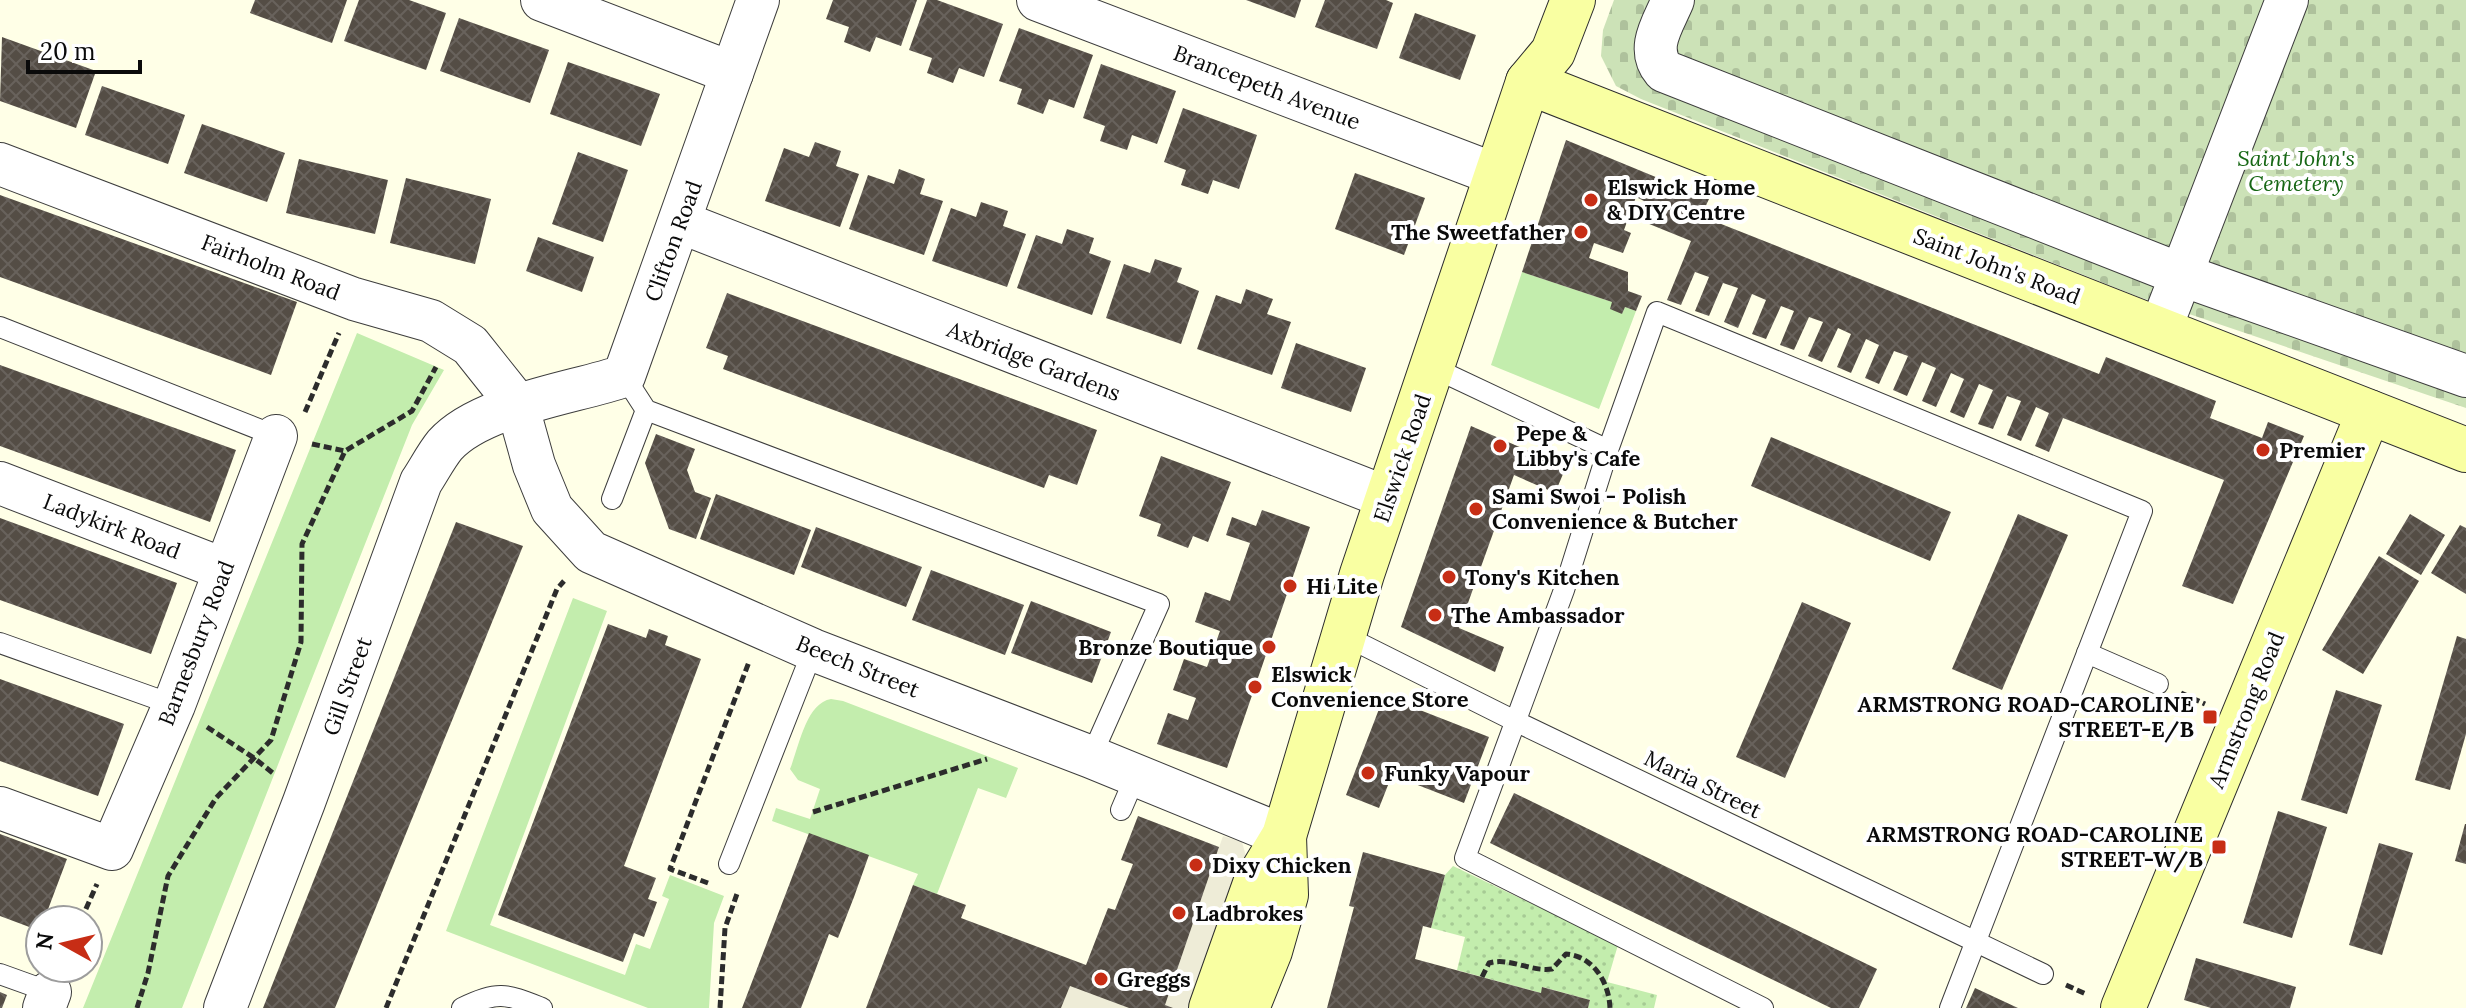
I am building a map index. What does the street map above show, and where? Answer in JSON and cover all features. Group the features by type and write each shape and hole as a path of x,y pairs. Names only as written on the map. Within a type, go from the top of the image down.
{"street":[{"path":"542,0 732,73"},
{"name":"Clifton Road","path":"635,393 680,222 758,0"},
{"name":"Brancepeth Avenue","path":"1038,0 1483,170"},
{"name":"Elswick Road","path":"1528,82 1525,42 1540,0"},
{"name":"Elswick Road","path":"1284,836 1343,635 1372,492 1434,368 1483,170 1528,82 1553,52 1573,0"},
{"path":"1673,0 1654,46 1655,61 1664,71 2182,275 2466,376"},
{"path":"2160,330 2287,0"},
{"name":"Saint John's Road","path":"1528,82 2466,450"},
{"name":"Fairholm Road","path":"0,164 354,299 431,321 470,345 517,404"},
{"name":"Axbridge Gardens","path":"680,222 1372,492"},
{"path":"517,404 586,389 635,393"},
{"name":"Beech Street","path":"517,404 534,465 552,509 591,552 813,650 1091,757 1128,793 1284,836"},
{"name":"Gill Street","path":"225,1008 421,482 446,444 477,422 517,404"},
{"name":"Armstrong Road","path":"2105,1001 2242,719 2369,412"},
{"name":"Barnesbury Road","path":"0,808 112,849 174,705 223,569 276,436"},
{"name":"Ladykirk Road","path":"0,483 223,569"},
{"path":"1211,1008 1255,884 1284,836"},
{"path":"1247,1008 1270,951 1286,895 1284,836"}],"lane":[{"path":"1763,1008 1465,858 1564,590 1608,450 1657,312 2142,511 1950,1008"},
{"path":"0,327 276,436"},
{"path":"1434,368 1608,450"},
{"path":"612,499 635,393 1159,604 1091,757"},
{"name":"Maria Street","path":"1343,635 1515,721 2043,974"},
{"path":"0,643 174,705"},
{"path":"736,872 813,650"},
{"path":"2087,653 2158,684"},
{"path":"0,974 47,1000"},
{"path":"462,1008 487,996 510,996 542,1008"}],"path":[{"path":"276,436 298,427 354,299"},
{"path":"137,1008 148,973 168,876 216,798 271,740 301,642 302,544 345,451 412,411 454,335"},
{"path":"386,1008 557,589 591,552"},
{"path":"670,869 762,627"},
{"path":"2158,684 2242,719"},
{"path":"174,705 254,758 304,802"},
{"path":"813,812 991,758"},
{"path":"720,1008 725,928 736,872"},
{"path":"1482,977 1489,963 1499,960 1542,970 1552,969 1566,954 1577,955 1599,971 1610,1008"},
{"path":"2043,974 2105,1001"}],"green space":[{"name":"Saint John's Cemetery","path":"1614,0 2466,0 2466,408 2139,297 1641,99 1616,86 1601,56 1603,30"},
{"path":"1522,272 1612,302 1622,313 1625,307 1636,311 1599,409 1491,365"},
{"path":"357,333 444,370 412,425 182,1008 83,1008 93,984 104,984 104,956"},
{"path":"573,598 607,611 490,925 625,975 636,944 650,949 669,899 662,896 670,875 724,896 714,923 709,1008 648,1008 446,931"},
{"path":"831,699 1018,768 1006,798 978,788 937,894 913,885 918,874 772,821 776,808 810,819 820,789 798,780 790,769 809,717 822,702"},
{"path":"1453,866 1618,945 1607,982 1657,995 1654,1008 1588,1008 1590,1000 1543,987 1541,993 1457,970 1465,937 1431,928 1445,875"}],"shaded area":[{"path":"1223,836 1242,842 1247,860 1193,1008 1167,1008 1165,1005"},
{"path":"1070,986 1129,1008 1061,1008"}],"building":[{"path":"255,0 347,0 332,43 250,13"},
{"path":"359,0 409,0 446,13 426,70 344,41"},
{"path":"833,0 917,0 901,46 876,37 870,52 844,42 849,27 826,19"},
{"path":"927,0 937,0 1003,24 984,77 959,68 953,83 927,73 932,58 909,50"},
{"path":"1246,0 1301,0 1295,18"},
{"path":"1325,0 1386,0 1393,3 1377,49 1315,27"},
{"path":"1415,13 1476,35 1460,80 1399,58"},
{"path":"459,18 549,50 530,103 440,71"},
{"path":"1019,28 1093,55 1074,108 1049,99 1043,114 1017,104 1022,89 999,81"},
{"path":"2,37 96,71 76,128 0,101"},
{"path":"568,62 660,94 641,146 550,114"},
{"path":"1101,64 1176,91 1157,144 1132,135 1127,150 1100,141 1105,126 1083,118"},
{"path":"102,86 185,115 168,164 85,135"},
{"path":"1183,108 1257,135 1239,189 1213,180 1208,194 1181,185 1186,170 1164,162"},
{"path":"202,124 285,153 267,202 184,173"},
{"path":"1566,140 1709,199 1701,216 2099,374 2106,357 2216,401 2210,418 2262,438 2268,422 2304,436 2233,604 2182,586 2224,480 2063,418 2049,452 2035,446 2049,413 2036,407 2021,441 2007,435 2021,401 2007,396 1993,429 1978,424 1993,390 1979,384 1964,418 1950,412 1964,379 1951,373 1936,407 1922,401 1936,368 1922,362 1907,396 1893,390 1908,356 1894,351 1879,384 1865,378 1879,345 1866,339 1851,373 1837,367 1851,334 1838,328 1822,362 1808,356 1823,322 1809,317 1794,350 1780,345 1794,311 1781,306 1766,339 1752,334 1766,300 1752,294 1738,328 1724,322 1738,288 1723,283 1709,316 1695,311 1709,277 1695,272 1681,305 1667,300 1691,241 1637,219 1644,201 1636,197 1624,230 1631,233 1623,253 1594,243 1589,258 1628,272 1628,291 1642,296 1636,311 1625,307 1622,314 1610,309 1612,302 1522,272"},
{"path":"815,142 841,151 836,166 859,174 840,227 765,201 784,148 809,157"},
{"path":"578,152 628,170 603,242 552,224"},
{"path":"299,159 388,180 375,234 286,213"},
{"path":"899,169 925,179 920,194 943,201 924,255 849,229 868,175 894,184"},
{"path":"1355,173 1425,198 1404,255 1335,229"},
{"path":"406,178 491,199 475,264 390,243"},
{"path":"0,195 297,302 271,375 0,277"},
{"path":"981,202 1008,211 1003,226 1026,234 1007,287 932,261 951,208 976,217"},
{"path":"1067,229 1094,238 1089,253 1111,261 1092,315 1017,288 1036,235 1062,244"},
{"path":"538,237 594,257 582,292 526,271"},
{"path":"1155,259 1182,268 1177,282 1199,291 1181,344 1106,318 1124,264 1150,273"},
{"path":"1246,289 1273,299 1267,314 1291,322 1272,375 1197,349 1216,295 1241,304"},
{"path":"727,293 1097,430 1077,485 1049,475 1044,488 723,369 728,356 706,348"},
{"path":"1296,343 1366,368 1351,412 1281,388"},
{"path":"0,365 236,450 210,522 0,446"},
{"path":"1471,426 1566,467 1555,493 1514,475 1459,628 1504,647 1495,672 1401,627"},
{"path":"656,434 695,449 687,470 695,492 711,498 696,539 669,529 645,463"},
{"path":"1771,437 1951,512 1930,561 1751,486"},
{"path":"1161,456 1231,482 1208,542 1193,536 1188,548 1157,536 1161,524 1139,516"},
{"path":"716,494 811,530 794,575 700,539"},
{"path":"1262,510 1310,527 1227,768 1157,744 1168,713 1188,720 1196,698 1173,690 1184,659 1207,667 1220,631 1195,622 1205,592 1230,601 1250,543 1226,535 1232,517 1256,526"},
{"path":"2018,514 2068,535 2002,690 1952,669"},
{"path":"2410,514 2445,535 2421,575 2386,554"},
{"path":"0,518 177,583 151,654 0,600"},
{"path":"456,522 523,546 335,1008 263,1008"},
{"path":"2460,525 2466,528 2466,594 2431,573"},
{"path":"816,527 922,567 906,607 801,567"},
{"path":"2379,556 2419,581 2363,674 2322,650"},
{"path":"931,570 1024,605 1005,655 912,620"},
{"path":"1031,601 1111,632 1092,683 1011,653"},
{"path":"1802,602 1851,623 1785,778 1736,757"},
{"path":"608,624 646,638 649,629 668,636 665,645 701,659 624,866 656,878 648,899 657,902 644,937 634,933 623,962 498,915"},
{"path":"2457,636 2466,639 2466,734 2450,790 2415,780"},
{"path":"0,679 124,724 98,796 0,761"},
{"path":"2336,690 2382,705 2347,814 2301,800"},
{"path":"1384,696 1489,737 1464,803 1392,775 1379,808 1346,795"},
{"path":"1514,793 1877,969 1859,1008 1831,1008 1490,843"},
{"path":"2278,811 2327,827 2292,938 2243,923"},
{"path":"1138,816 1219,847 1165,1005 1173,1008 1129,1008 1070,986 1061,1008 866,1008 913,885 966,905 961,918 1086,965 1108,908 1115,910 1133,864 1121,860"},
{"path":"2466,824 2466,864 2455,861"},
{"path":"809,833 869,855 854,897 838,938 829,934 801,1008 742,1008"},
{"path":"0,834 67,859 50,904 24,904 24,925 0,916"},
{"path":"2379,843 2413,853 2382,955 2349,945"},
{"path":"1363,852 1445,875 1431,928 1423,926 1415,959 1541,993 1542,987 1590,1000 1588,1008 1327,1008 1354,907 1349,906"},
{"path":"2196,958 2296,987 2290,1008 2211,1008 2184,1000"},
{"path":"1975,988 2018,1008 1966,1008"},
{"path":"0,992 7,995 2,1008 0,1008"}],"place":[{"name":"Elswick Home & DIY Centre","path":"1591,200"},
{"name":"The Sweetfather","path":"1581,232"},
{"name":"Pepe & Libby's Cafe","path":"1500,446"},
{"name":"Premier","path":"2263,450"},
{"name":"Sami Swoi - Polish Convenience & Butcher","path":"1476,509"},
{"name":"Tony's Kitchen","path":"1449,577"},
{"name":"Hi Lite","path":"1290,586"},
{"name":"The Ambassador","path":"1435,615"},
{"name":"Bronze Boutique","path":"1269,647"},
{"name":"Elswick Convenience Store","path":"1255,687"},
{"name":"ARMSTRONG ROAD-CAROLINE STREET-E/B","path":"2210,717"},
{"name":"Funky Vapour","path":"1368,773"},
{"name":"ARMSTRONG ROAD-CAROLINE STREET-W/B","path":"2219,847"},
{"name":"Dixy Chicken","path":"1196,865"},
{"name":"Ladbrokes","path":"1179,913"},
{"name":"Greggs","path":"1101,979"}]}
